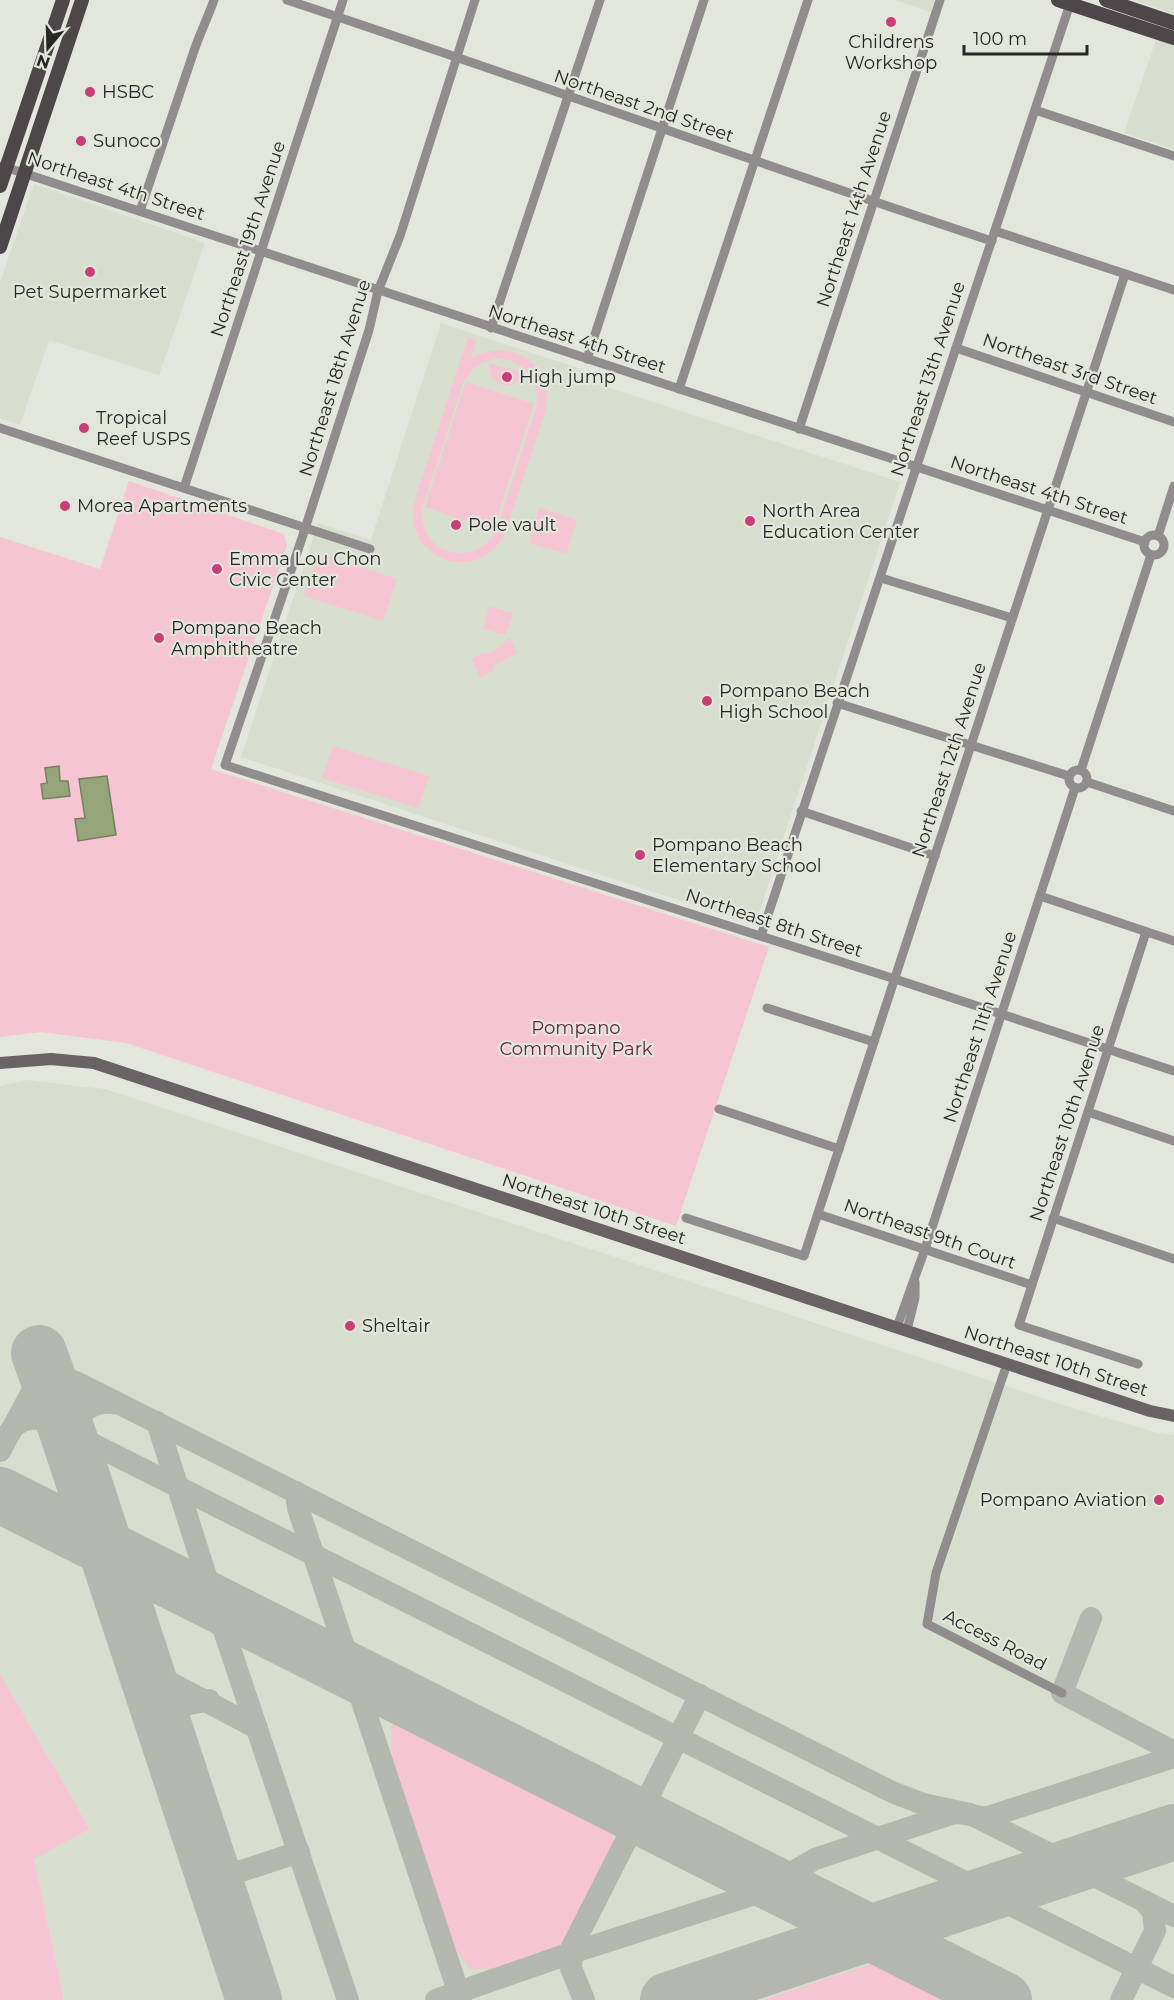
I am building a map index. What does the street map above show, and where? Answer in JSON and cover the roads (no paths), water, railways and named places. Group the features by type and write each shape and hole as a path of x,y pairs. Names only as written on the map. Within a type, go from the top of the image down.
{"main road":[{"path":"0,186 3,166 63,0"},
{"path":"0,247 82,0"},
{"path":"1064,2 1094,0"},
{"path":"1106,0 1174,22"},
{"path":"1064,2 1174,38"}],"street":[{"path":"140,211 201,30 200,26 208,0"},
{"path":"201,30 205,27 214,0"},
{"name":"Northeast 2nd Street","path":"287,0 458,57 873,202 1174,290"},
{"name":"Northeast 19th Avenue","path":"184,488 343,0"},
{"name":"Northeast 18th Avenue","path":"225,765 305,528 369,330 378,291 400,236 475,0"},
{"path":"492,328 600,0"},
{"path":"587,359 704,0"},
{"path":"679,389 808,0"},
{"name":"Northeast 14th Avenue","path":"799,429 940,0"},
{"name":"Northeast 13th Avenue","path":"761,936 1035,110 1064,2"},
{"path":"1035,110 1174,156"},
{"name":"Northeast 4th Street","path":"3,166 1145,542"},
{"name":"Northeast 12th Avenue","path":"686,1218 804,1256 1125,274"},
{"name":"Northeast 3rd Street","path":"956,348 1174,422"},
{"path":"0,428 370,549"},
{"path":"1158,536 1174,486"},
{"path":"1151,536 1158,536 1163,540 1164,549 1159,554 1151,555 1145,550 1145,542 1151,536"},
{"path":"1164,549 1174,552"},
{"path":"1081,770 1151,555"},
{"path":"881,578 1012,618"},
{"path":"837,703 1069,776"},
{"name":"Northeast 8th Street","path":"225,765 895,979 1174,1071"},
{"path":"1074,770 1081,770 1086,774 1087,782 1083,787 1075,788 1070,784 1069,776 1074,770"},
{"path":"1087,782 1174,811"},
{"name":"Northeast 11th Avenue","path":"902,1328 915,1298 915,1276 1075,788"},
{"path":"801,811 935,856"},
{"path":"1040,896 1174,941"},
{"name":"Northeast 10th Avenue","path":"1138,1364 1019,1325 1146,932"},
{"path":"766,1008 874,1042"},
{"name":"Northeast 10th Street","path":"0,1063 51,1059 94,1063 902,1328 1150,1412 1174,1416"},
{"path":"719,1109 839,1149"},
{"path":"1088,1112 1174,1141"},
{"name":"Northeast 9th Court","path":"818,1214 1032,1285"},
{"path":"1053,1218 1174,1259"},
{"name":"Access Road","path":"1006,1364 936,1573 927,1624 1062,1693"}],"place":[{"name":"Childrens Workshop","path":"891,22"},
{"name":"HSBC","path":"90,92"},
{"name":"Sunoco","path":"81,141"},
{"name":"Pet Supermarket","path":"90,272"},
{"name":"High jump","path":"507,377"},
{"name":"Tropical Reef USPS","path":"84,428"},
{"name":"Morea Apartments","path":"65,506"},
{"name":"North Area Education Center","path":"750,521"},
{"name":"Pole vault","path":"456,525"},
{"name":"Emma Lou Chon Civic Center","path":"217,569"},
{"name":"Pompano Beach Amphitheatre","path":"159,638"},
{"name":"Pompano Beach High School","path":"707,701"},
{"name":"Pompano Beach Elementary School","path":"640,855"},
{"name":"Sheltair","path":"350,1326"},
{"name":"Pompano Aviation","path":"1159,1500"}],"park label":[{"name":"Pompano Community Park","path":"576,1038"}]}
